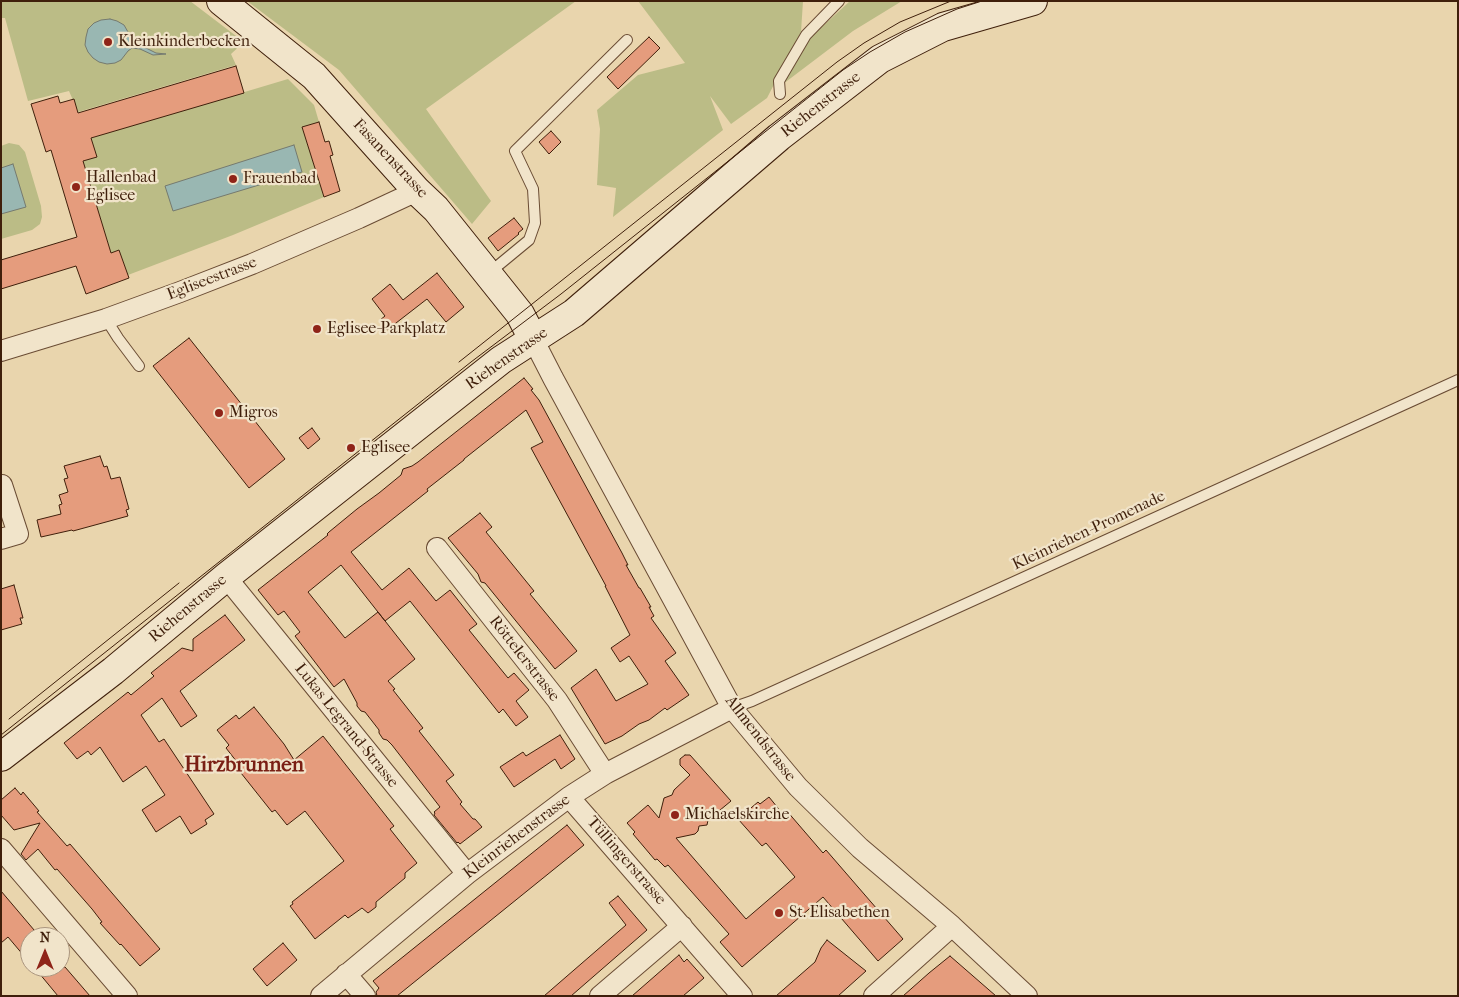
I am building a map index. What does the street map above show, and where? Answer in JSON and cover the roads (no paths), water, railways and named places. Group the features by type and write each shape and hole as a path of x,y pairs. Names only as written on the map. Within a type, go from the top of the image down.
{"main road":[{"name":"Fasanenstrasse","path":"221,1 314,76 417,191 436,209 520,314 533,339"},
{"name":"Riehenstrasse","path":"1,757 113,671 226,577 495,365 574,313 779,137 880,59 943,27 1033,1"}],"street":[{"name":"Egliseestrasse","path":"1,351 106,319 252,264 383,208 417,191"},
{"name":"Allmendstrasse","path":"533,339 552,378 732,708 798,787 860,848 952,926 1027,996"},
{"path":"1,539 18,534 2,485"},
{"name":"Röttelerstrasse","path":"437,548 557,700 605,774"},
{"name":"Lukas Legrand-Strasse","path":"226,577 467,874"},
{"name":"Kleinriehenstrasse","path":"321,996 467,874 569,797 605,774 732,708"},
{"name":"Tüllingerstrasse","path":"569,797 742,996"},
{"path":"1,849 127,996"},
{"path":"600,996 682,926"},
{"path":"874,996 952,926"},
{"path":"346,974 365,996"}],"lane":[{"path":"780,94 779,81 806,35 838,1"},
{"path":"488,272 529,240 535,223 533,189 515,151 626,40"},
{"path":"106,319 139,366"},
{"name":"Kleinriehen-Promenade","path":"732,708 761,697 1458,380"}],"water":[{"name":"Kleinkinderbecken","path":"110,19 124,25 132,43 135,45 156,53 166,54 153,55 140,49 132,48 121,60 115,63 99,62 88,52 85,45 88,29 94,23"},
{"name":"Frauenbad","path":"294,145 302,172 173,211 165,186"},
{"path":"13,164 26,207 1,214 1,168"}],"tram line":[{"path":"459,362 837,62 864,43 900,22 951,1"},
{"path":"1,735 843,70 905,32 957,9 982,1"},
{"path":"9,719 179,583"}],"place":[{"name":"Kleinkinderbecken","path":"108,42"},
{"name":"Frauenbad","path":"233,179"},
{"name":"Hallenbad Eglisee","path":"76,187"},
{"name":"Eglisee-Parkplatz","path":"317,329"},
{"name":"Migros","path":"219,413"},
{"name":"Eglisee","path":"351,448"},
{"name":"Michaelskirche","path":"675,815"},
{"name":"St. Elisabethen","path":"779,913"}],"district":[{"name":"Hirzbrunnen","path":"244,766"}]}
